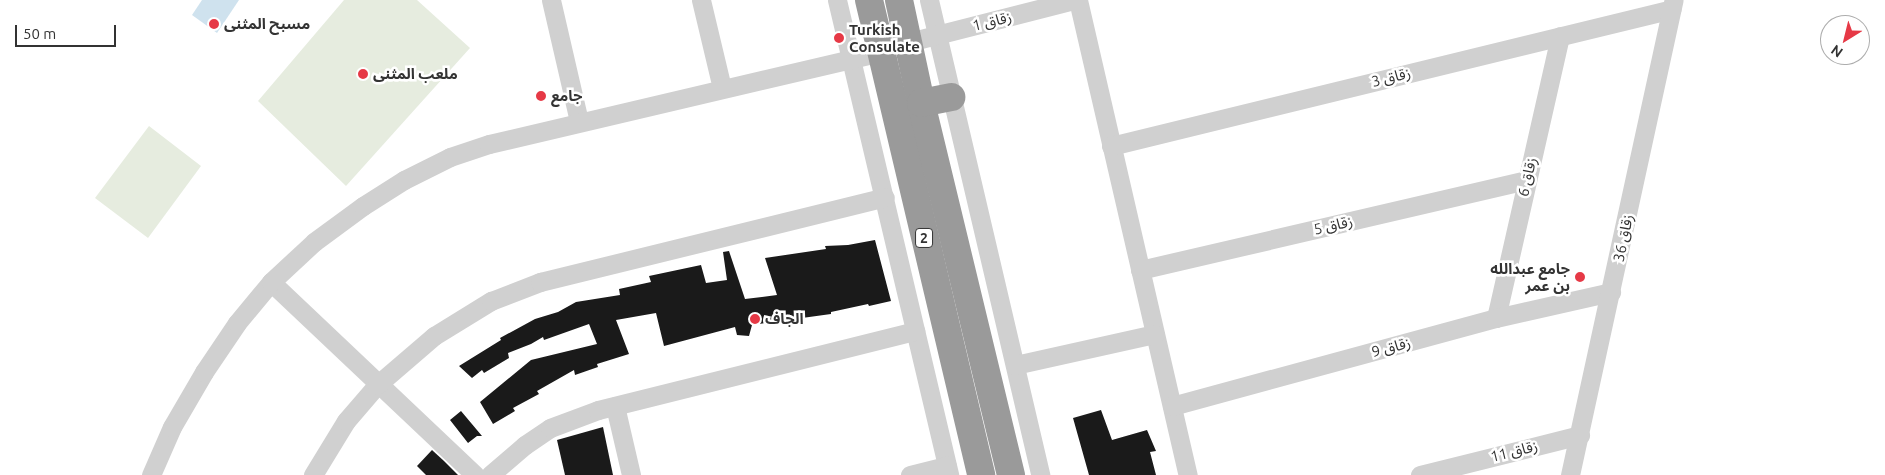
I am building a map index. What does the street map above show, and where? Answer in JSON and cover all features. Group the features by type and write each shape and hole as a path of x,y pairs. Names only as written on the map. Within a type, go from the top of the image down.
{"highway":[{"name":"2","path":"869,0 981,475"},
{"name":"2","path":"899,0 1011,475"},
{"path":"922,103 951,97"}],"street":[{"path":"551,0 579,121"},
{"path":"701,0 722,88"},
{"path":"837,0 948,470 910,475"},
{"path":"929,0 1040,475"},
{"name":"زقاق 1","path":"909,42 1074,0"},
{"path":"1078,0 1188,475"},
{"name":"زقاق 3","path":"1111,146 1560,36 1673,4"},
{"name":"زقاق 36","path":"1570,475 1673,4"},
{"name":"زقاق 6","path":"1496,318 1560,36"},
{"path":"151,475 172,427 204,372 237,323 271,282 314,242 363,206 404,180 450,157 489,144 579,121 881,52"},
{"name":"زقاق 5","path":"1140,270 1527,180"},
{"path":"313,475 346,421 378,385 412,353 450,325 513,291 540,282 885,197"},
{"path":"271,282 475,475"},
{"name":"زقاق 9","path":"1172,406 1496,318 1611,292"},
{"path":"490,475 524,445 550,428 572,418 915,331"},
{"path":"1015,365 1155,334"},
{"path":"615,406 631,475"},
{"name":"زقاق 11","path":"1420,475 1580,435"}],"shaded area":[{"name":"ملعب المثنى","path":"344,0 417,0 470,48 346,186 258,101"},
{"path":"149,126 201,166 148,238 95,198"}],"water":[{"name":"مسبح المثنى","path":"202,0 239,0 217,33 192,15"}],"building":[{"path":"875,240 891,301 831,312 831,314 752,325 749,336 737,335 735,327 664,346 656,313 616,320 629,354 597,364 598,367 575,375 574,370 537,391 539,394 513,408 515,411 493,424 480,402 531,360 597,344 589,324 544,340 543,337 508,353 509,358 484,373 482,370 472,378 459,366 501,340 500,338 535,319 558,312 576,302 620,295 619,289 651,282 649,276 701,265 706,283 727,280 723,252 729,251 745,299 777,295 765,258 826,249 825,246 848,245"},
{"path":"1101,410 1112,440 1147,430 1156,451 1150,452 1156,475 1089,475 1073,418"},
{"path":"461,411 482,436 477,436 468,443 450,420"},
{"path":"603,427 613,475 565,475 557,440"},
{"path":"432,450 458,475 426,475 417,466"}],"place":[{"name":"مسبح المثنى","path":"214,24"},
{"name":"Turkish Consulate","path":"839,38"},
{"name":"ملعب المثنى","path":"363,74"},
{"name":"جامع","path":"541,96"},
{"name":"جامع عبدالله بن عمر","path":"1580,277"},
{"name":"الجاف","path":"755,319"}]}
